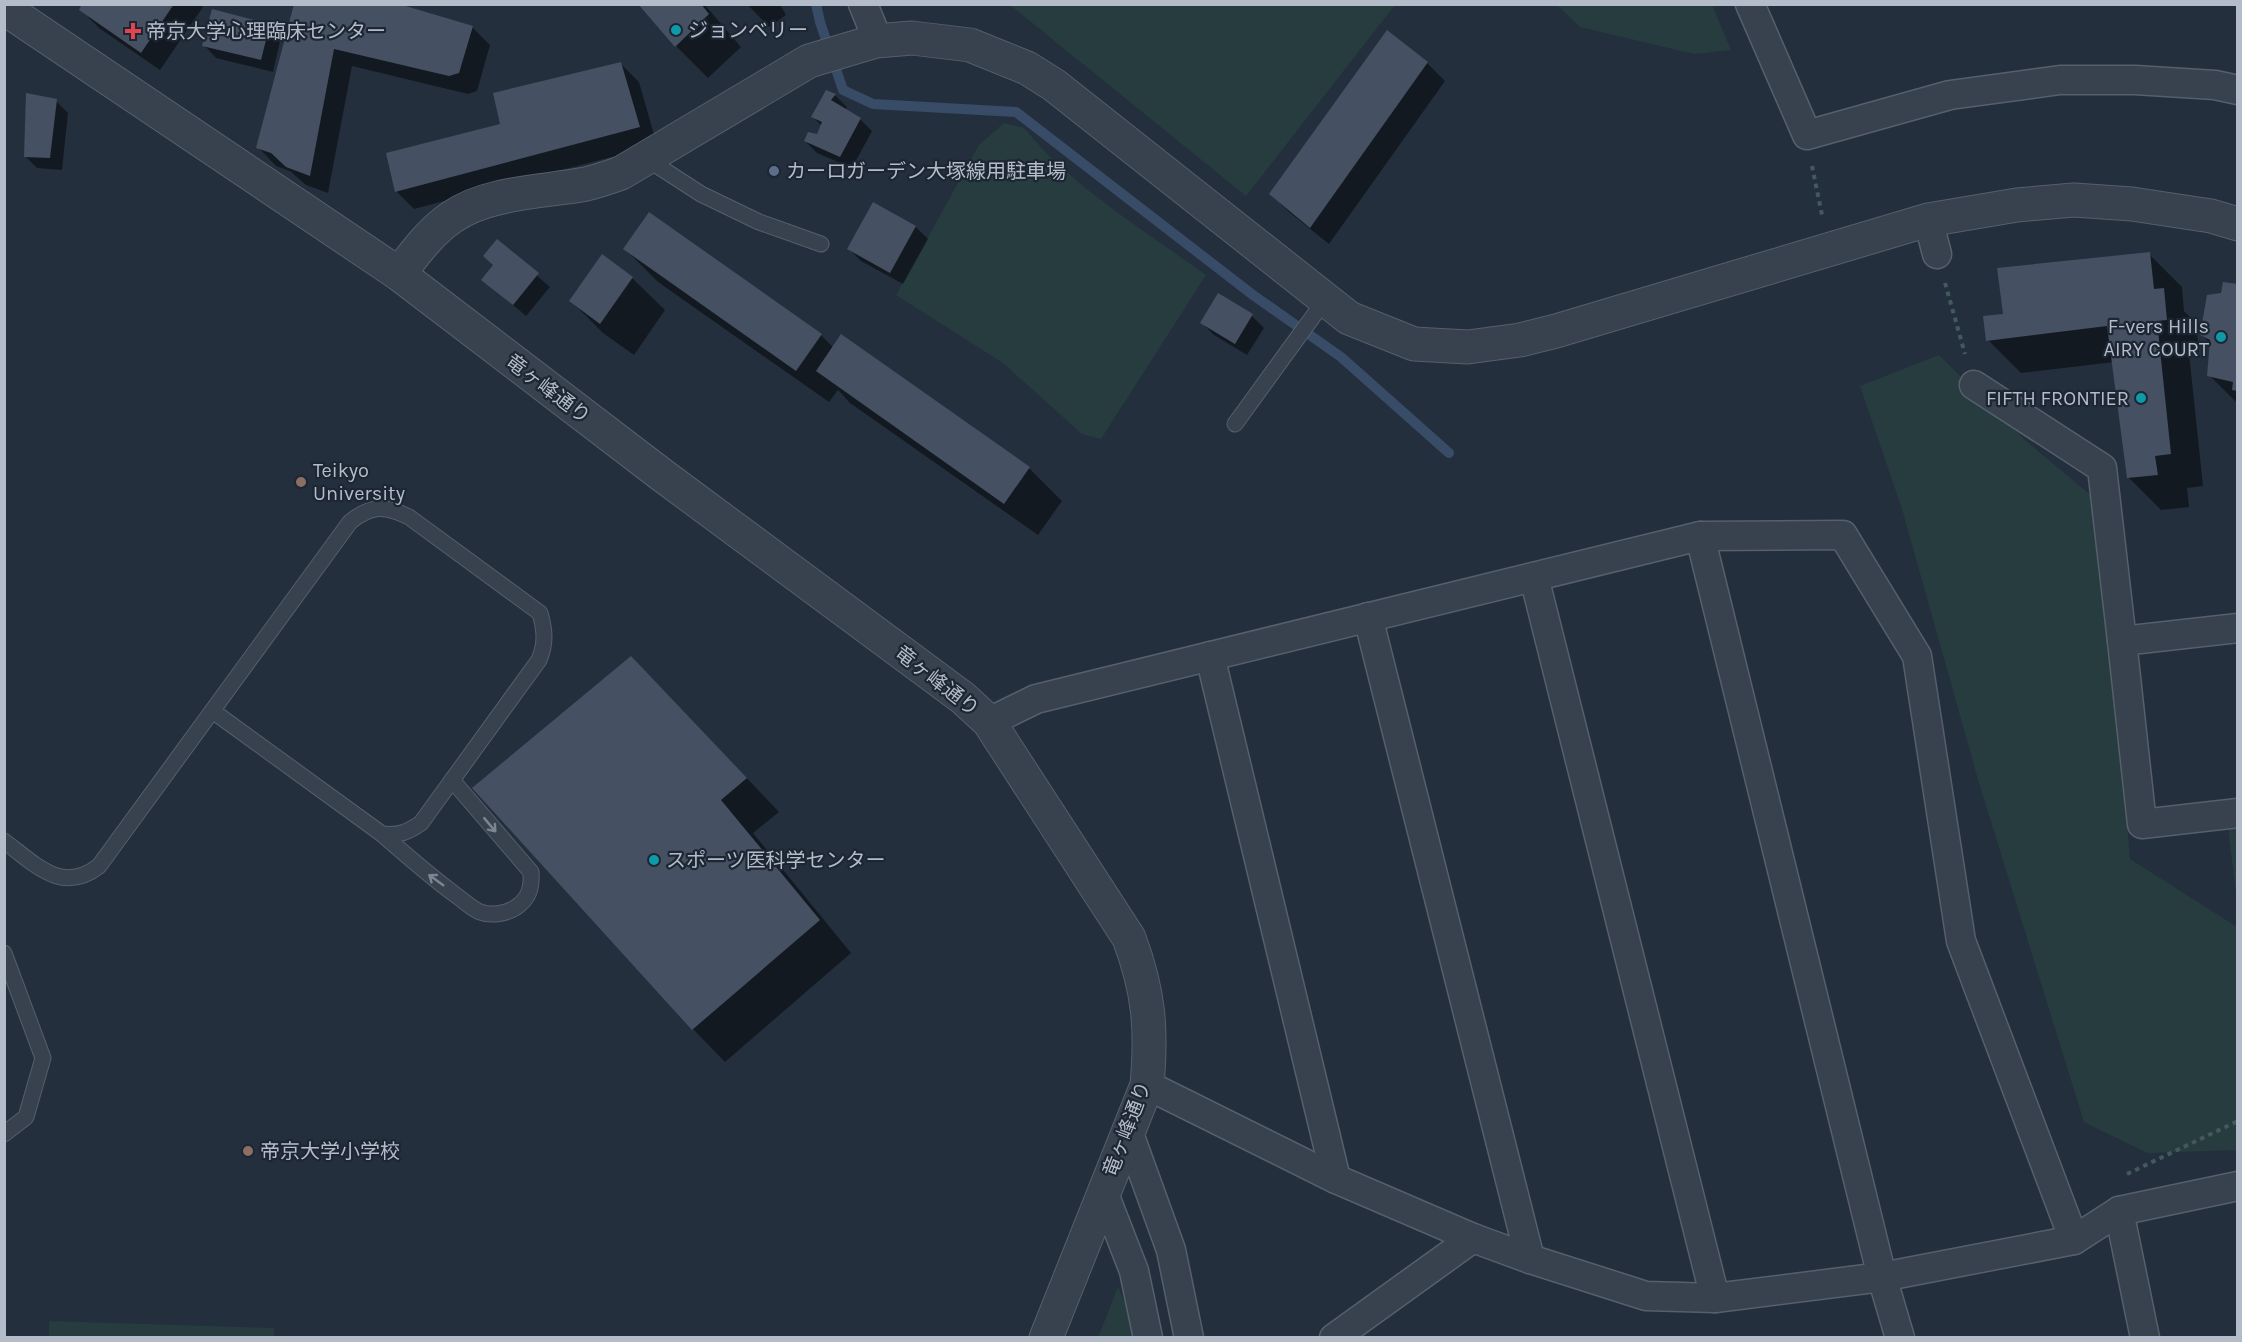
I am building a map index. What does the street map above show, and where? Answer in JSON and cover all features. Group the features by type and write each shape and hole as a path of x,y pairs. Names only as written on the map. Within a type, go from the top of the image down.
{"street":[{"path":"863,4 872,26 863,44"},
{"path":"1750,4 1807,135 1950,95 2060,80 2135,80 2215,85 2238,90"},
{"name":"竜ヶ峰通り","path":"4,8 399,274 662,475 963,698 989,722 1129,938 1141,969 1149,1009 1151,1045 1147,1085 1046,1338"},
{"path":"399,274 416,250 452,217 473,205 587,183 621,173 809,61 863,44 912,39 970,45 1027,68 1054,86 1317,310 1349,318 1414,344 1468,347 1520,340 1556,332 1928,220 2017,205 2074,200 2132,204 2211,216 2238,224"},
{"path":"1928,220 1937,254"},
{"path":"1974,385 2102,468 2142,824 2238,813"},
{"path":"989,722 1036,699 1700,536 1843,535 1917,657 1961,941 2074,1240"},
{"path":"1700,536 1882,1277 1900,1338"},
{"path":"1534,576 1715,1298"},
{"path":"1368,617 1530,1259"},
{"path":"2122,641 2238,628"},
{"path":"1210,656 1336,1179"},
{"path":"1147,1085 1336,1179 1473,1238 1646,1296 1715,1298 1882,1277 2074,1240 2119,1211 2238,1186"},
{"path":"1128,1131 1171,1250 1190,1338"},
{"path":"1103,1191 1134,1271 1148,1338"},
{"path":"2119,1211 2145,1338"},
{"path":"1334,1338 1473,1238"}],"lane":[{"path":"647,159 701,194 759,222 821,244"},
{"path":"1234,424 1317,310"},
{"path":"4,842 44,871 57,877 72,879 88,874 99,866 214,712 350,522 366,512 385,508 409,517 540,613 545,632 544,648 539,660 422,823 409,832 395,836 382,834"},
{"path":"214,712 382,834 430,876 479,912 494,914 509,912 522,904 529,894 532,883 531,872 453,780"},
{"path":"4,953 43,1058 26,1117 4,1134"}],"path":[{"path":"1807,135 1828,251"},
{"path":"1937,254 1974,385"},
{"path":"2119,1211 2119,1192 2126,1174 2238,1120"}],"green space":[{"path":"1010,5 1395,5 1246,196"},
{"path":"1557,5 1712,5 1731,50 1694,54 1580,27"},
{"path":"1004,123 1024,128 1046,153 1084,187 1206,275 1101,439 1082,434 1003,363 896,295 979,145"},
{"path":"1939,355 2027,442 2099,502 2130,859 2237,927 2237,1150 2147,1153 2084,1122 1979,783 1902,509 1860,386"},
{"path":"2228,828 2237,828 2237,901"},
{"path":"1118,1287 1133,1321 1136,1337 1098,1338"},
{"path":"49,1321 274,1328 274,1337 49,1337"}],"building":[{"name":"帝京大学心理臨床センター","path":"82,4 174,4 141,53 79,10"},
{"path":"294,4 399,4 473,26 459,73 449,76 334,49 310,176 286,167 271,153 256,148"},
{"name":"ジョンベリー","path":"638,4 701,4 709,14 675,47"},
{"path":"212,9 270,24 261,60 202,46"},
{"path":"1387,30 1428,62 1310,228 1269,194"},
{"path":"621,62 640,127 395,192 386,153 500,124 493,93"},
{"path":"826,90 836,94 831,100 861,118 840,157 804,141 808,132 817,134 822,122 811,117"},
{"path":"26,93 57,99 50,158 24,157"},
{"path":"873,202 916,226 890,273 847,249"},
{"path":"649,212 822,334 796,371 623,249"},
{"path":"497,239 539,273 513,305 481,280 493,265 483,256"},
{"name":"FIFTH FRONTIER","path":"2150,252 2154,289 2164,288 2167,320 2157,321 2171,454 2155,456 2158,475 2127,478 2107,326 1986,341 1983,316 2003,314 1997,268"},
{"path":"602,254 633,277 600,324 569,301"},
{"name":"F-vers Hills AIRY COURT","path":"2223,282 2238,284 2238,391 2232,390 2233,382 2207,376 2210,340 2200,335 2207,295 2221,293"},
{"path":"1218,293 1253,314 1235,344 1200,323"},
{"path":"841,334 1030,467 1004,504 816,371"},
{"name":"スポーツ医科学センター","path":"631,656 747,778 721,800 820,920 692,1030 472,788"}],"waterway":[{"path":"816,4 843,90 873,104 1016,112 1253,295 1341,357 1449,453"}],"place":[{"name":"ジョンベリー","path":"676,30"},
{"name":"帝京大学心理臨床センター","path":"133,31"},
{"name":"カーロガーデン大塚線用駐車場","path":"774,171"},
{"name":"F-vers Hills AIRY COURT","path":"2221,337"},
{"name":"FIFTH FRONTIER","path":"2141,398"},
{"name":"Teikyo University","path":"301,482"},
{"name":"スポーツ医科学センター","path":"654,860"},
{"name":"帝京大学小学校","path":"248,1151"}]}
